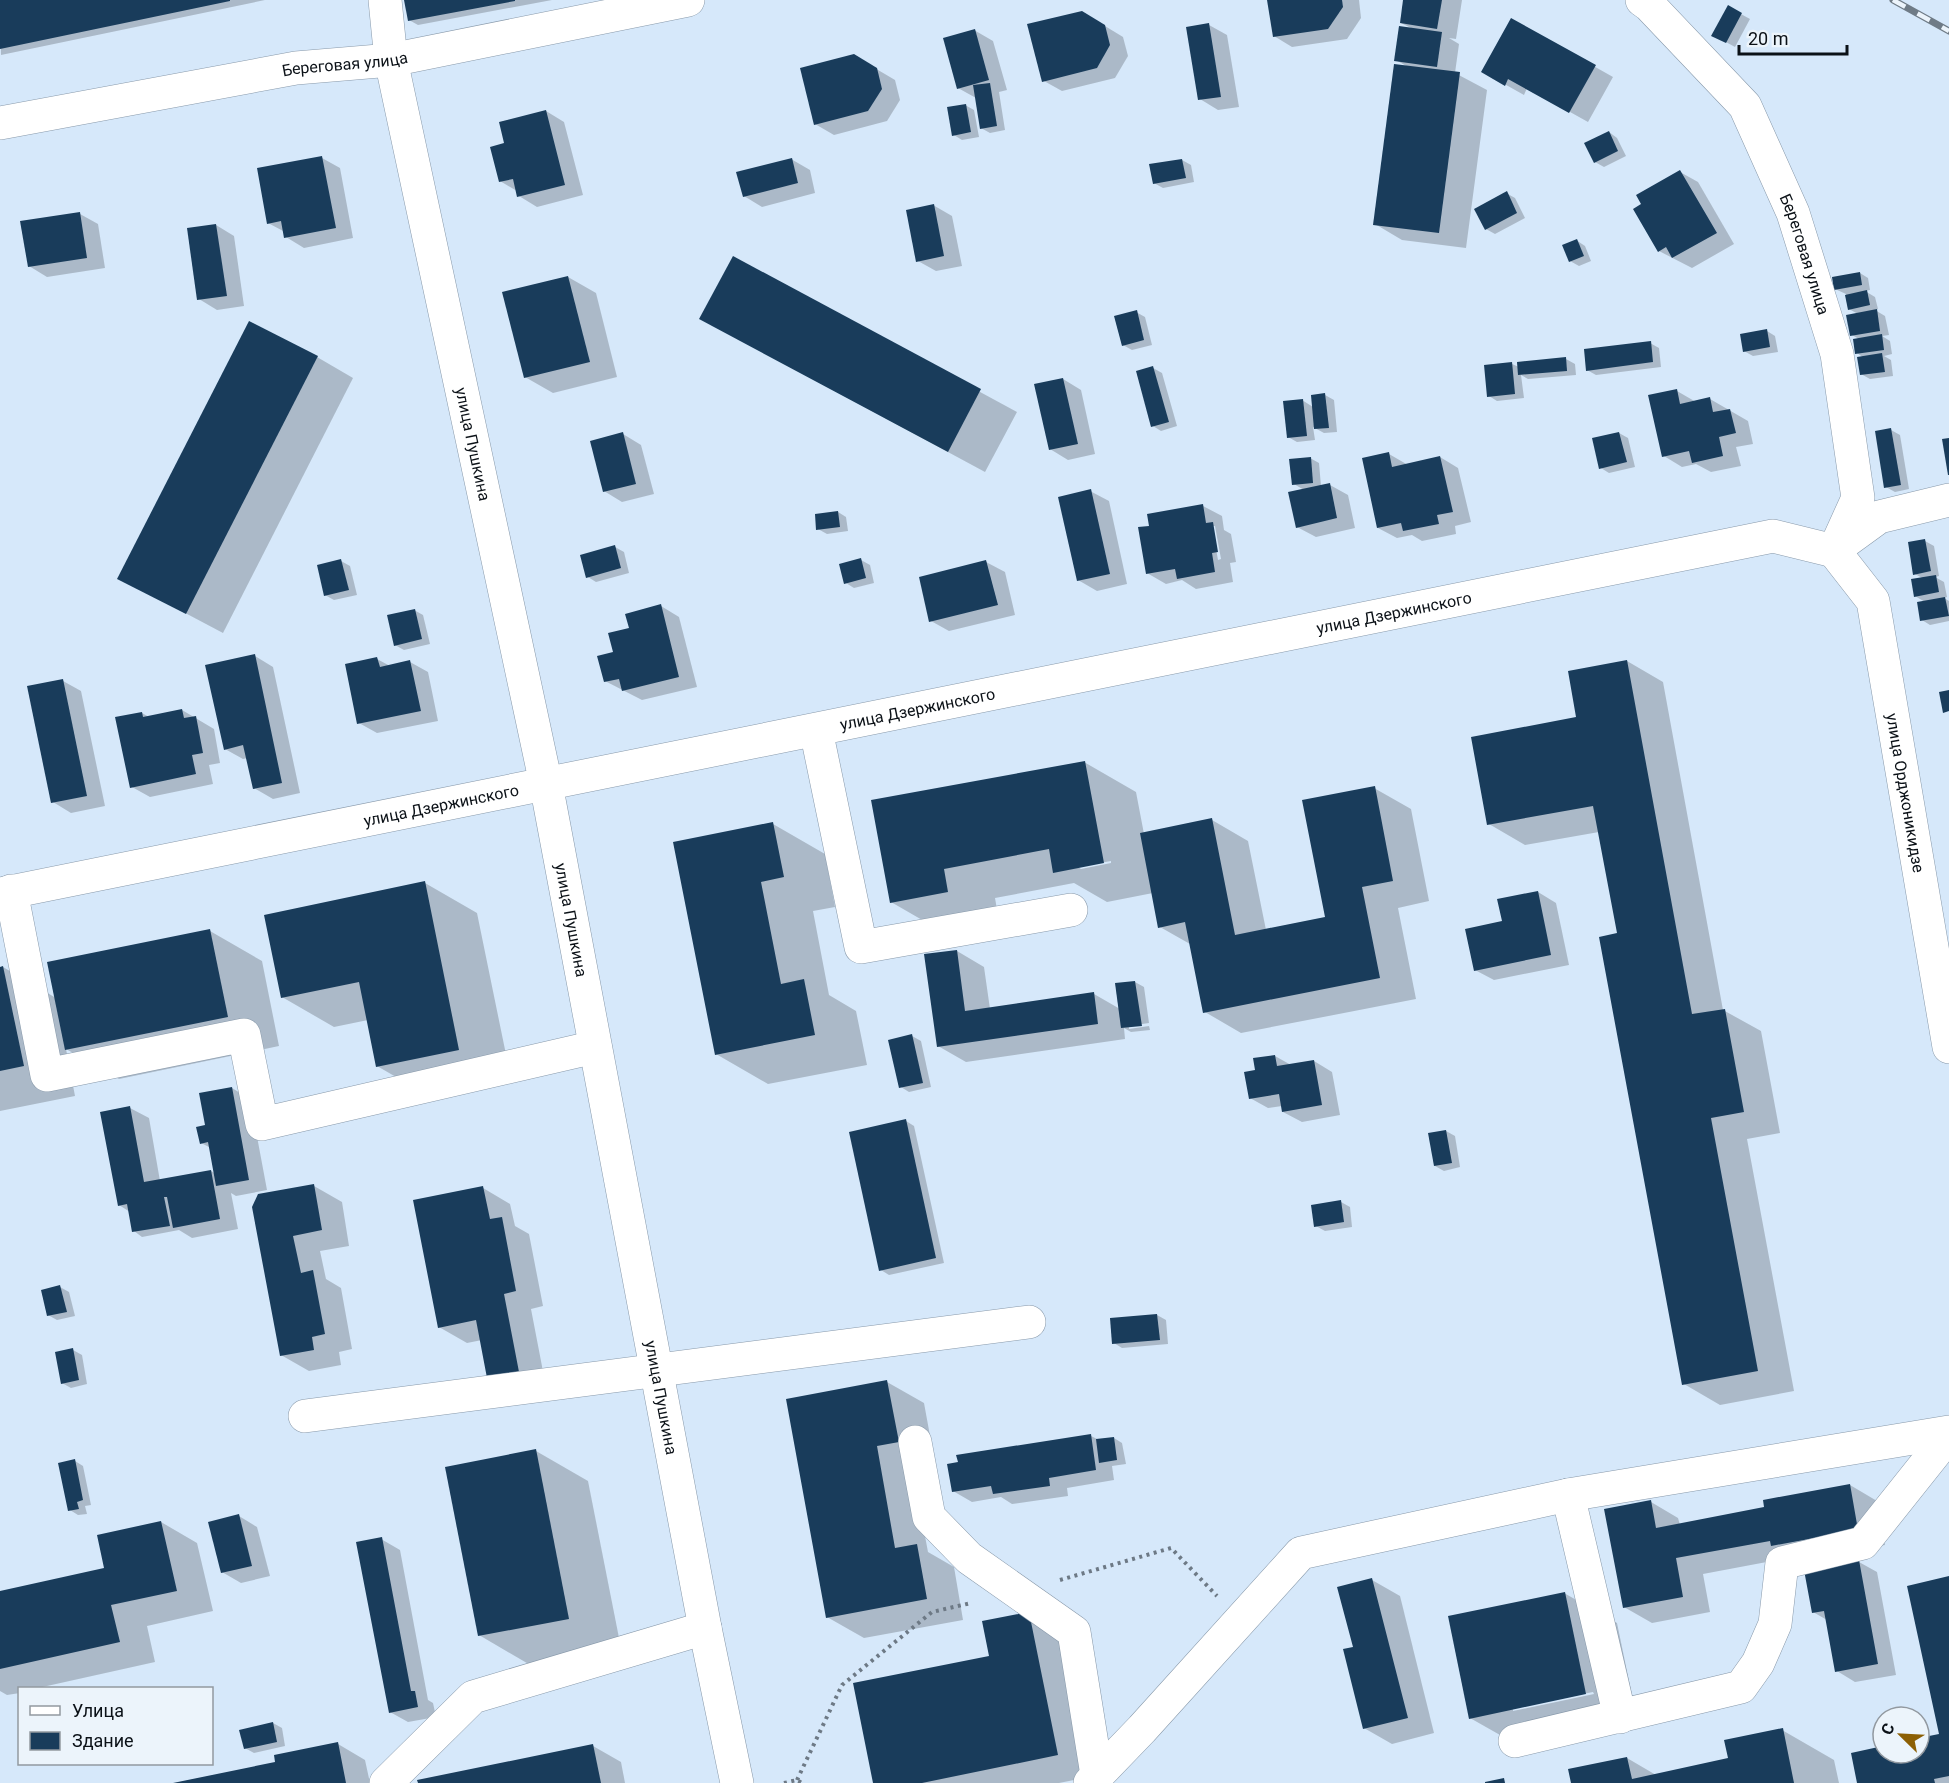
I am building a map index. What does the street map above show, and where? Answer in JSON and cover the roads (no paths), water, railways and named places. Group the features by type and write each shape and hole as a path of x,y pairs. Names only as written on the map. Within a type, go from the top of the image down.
{"street":[{"name":"улица Пушкина","path":"385,0 391,60 546,784 705,1628 737,1783"},
{"name":"Береговая улица","path":"0,123 296,68 391,60 688,0"},
{"name":"Береговая улица","path":"1642,0 1745,106 1793,213 1837,354 1858,498 1834,550"},
{"path":"1834,550 1879,517 1949,500"},
{"name":"улица Дзержинского","path":"6,892 1773,536 1834,550"},
{"name":"улица Орджоникидзе","path":"1834,550 1872,601 1949,1047"},
{"path":"816,730 861,947 1071,909"},
{"path":"6,892 47,1075 244,1035 262,1124 596,1047"},
{"path":"305,1416 1029,1322"},
{"path":"1094,1779 1301,1553 1568,1495 1949,1434"},
{"path":"1515,1741 1742,1687 1758,1663 1775,1624 1782,1563 1863,1543 1949,1434"},
{"path":"915,1442 929,1517 969,1558 1074,1632 1094,1779"},
{"path":"1568,1495 1620,1717"},
{"path":"386,1783 473,1697 705,1628"}],"railway":[{"path":"1893,0 1949,31"}]}
